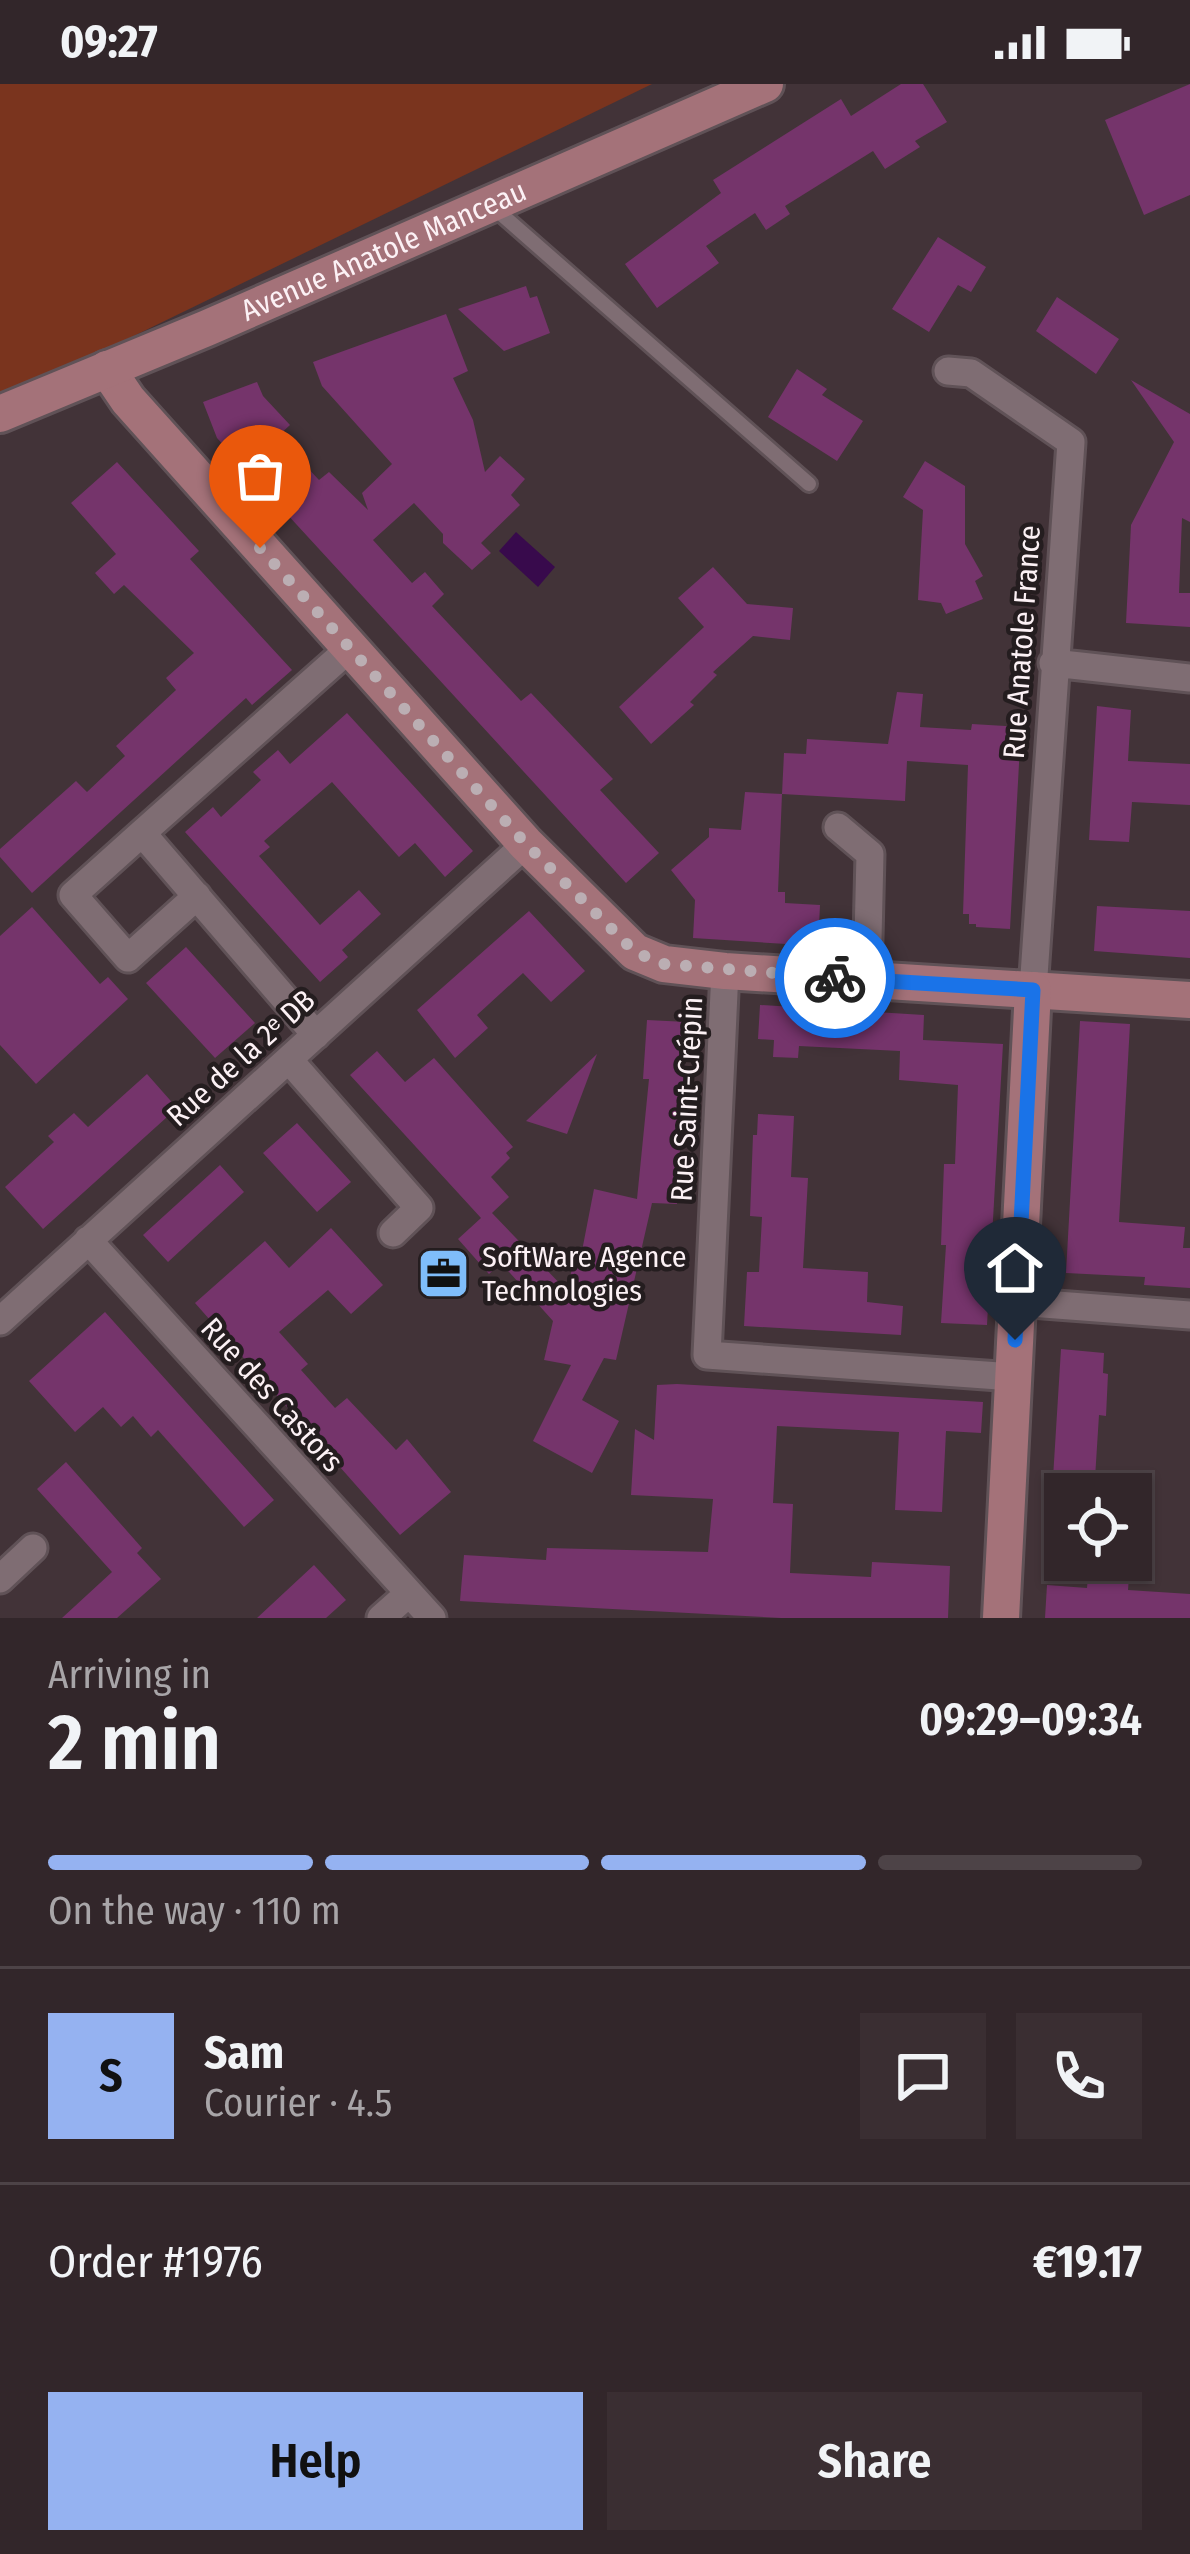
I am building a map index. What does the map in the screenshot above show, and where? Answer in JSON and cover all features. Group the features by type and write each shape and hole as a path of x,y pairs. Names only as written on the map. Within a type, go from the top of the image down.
{"street":[{"name":"Avenue Anatole Manceau","path":"0,414 764,84"},
{"path":"107,369 128,400 526,844 635,952 664,964 725,971 1190,1000"},
{"name":"Rue Anatole France","path":"948,371 971,373 1071,442 1033,990"},
{"path":"197,896 128,958 73,895 350,648"},
{"path":"1053,663 1190,678"},
{"path":"838,826 870,854 867,981"},
{"path":"142,833 316,1035"},
{"name":"Rue de la 2ᵉ DB","path":"0,1322 526,844"},
{"name":"Rue Saint-Crépin","path":"725,971 707,1355 1013,1377"},
{"path":"1001,1618 1033,990"},
{"path":"289,1060 419,1208 393,1233"},
{"name":"Rue des Castors","path":"88,1240 432,1618"},
{"path":"1017,1302 1190,1316"},
{"path":"0,1579 33,1548"},
{"path":"381,1618 407,1594"}],"lane":[{"path":"490,204 808,484"}],"shaded area":[{"path":"0,84 652,84 0,401"},
{"path":"516,532 555,567 538,587 499,551"}],"building":[{"path":"901,84 923,84 947,122 915,141 920,147 885,169 873,151 785,206 790,214 766,230 755,213 706,246 719,263 657,308 625,264 721,193 713,180 841,99 851,116"},
{"path":"1190,84 1190,195 1144,215 1105,120"},
{"path":"938,237 986,267 971,292 958,285 929,332 892,309"},
{"path":"526,286 530,298 537,296 550,333 504,351 458,309"},
{"path":"1057,297 1119,339 1096,374 1036,331"},
{"path":"446,314 468,371 453,378 473,420 485,472 500,456 525,479 511,495 520,505 481,543 491,553 472,570 443,543 443,534 414,503 373,540 412,583 425,572 444,594 432,606 521,701 531,693 613,779 600,790 659,853 626,883 217,438 203,402 257,382 263,396 290,425 278,436 319,480 329,472 368,510 362,493 392,464 322,386 313,362"},
{"path":"797,369 827,389 822,395 863,421 837,461 768,417"},
{"path":"1131,380 1190,414 1190,522 1182,518 1179,593 1190,593 1190,627 1126,623 1131,525 1174,442"},
{"path":"925,461 965,486 965,544 983,576 975,581 983,599 946,614 941,603 918,600 923,510 903,497"},
{"path":"117,462 199,551 190,559 292,670 252,705 246,698 32,893 0,857 0,849 76,781 87,792 125,756 116,746 176,690 166,678 194,653 124,585 114,594 95,573 116,554 71,503"},
{"path":"713,567 747,604 793,608 790,640 753,636 713,672 717,675 690,702 694,705 651,744 619,707 704,627 678,598"},
{"path":"897,692 923,694 920,727 1021,727 1010,929 976,927 969,924 969,914 963,914 968,765 907,761 905,801 782,794 784,753 806,754 807,739 888,744"},
{"path":"1097,706 1131,710 1128,761 1190,764 1190,805 1132,802 1129,842 1089,840"},
{"path":"347,713 473,851 445,877 415,843 399,857 332,782 264,841 270,847 259,856 320,925 359,890 381,914 342,950 348,957 320,982 185,832 213,807 221,817 261,780 253,772 278,750 290,764"},
{"path":"745,792 782,794 778,892 785,892 785,903 820,905 818,946 693,938 695,900 671,870 709,837 709,828 741,830"},
{"path":"1097,906 1190,911 1190,958 1094,951"},
{"path":"32,907 100,984 108,977 128,999 36,1084 0,1045 0,936"},
{"path":"529,911 585,971 551,1002 523,973 477,1015 488,1028 455,1058 417,1010"},
{"path":"186,947 255,1023 215,1058 146,983"},
{"path":"760,1005 924,1015 923,1040 1003,1044 987,1325 941,1323 944,1164 955,1164 958,1085 899,1080 900,1051 799,1046 798,1058 773,1057 774,1040 758,1039"},
{"path":"647,1020 687,1022 677,1204 652,1203 616,1360 604,1358 582,1400 619,1421 592,1473 533,1441 571,1365 544,1360 553,1321 501,1263 489,1274 458,1239 481,1218 350,1075 377,1051 405,1082 434,1058 513,1147 506,1153 510,1158 491,1177 509,1197 492,1213 567,1291 575,1255 581,1256 594,1189 637,1199 649,1079 643,1079"},
{"path":"1080,1021 1130,1024 1119,1222 1185,1227 1183,1248 1190,1248 1190,1288 1144,1285 1145,1277 1066,1273"},
{"path":"597,1054 567,1134 526,1121"},
{"path":"147,1074 177,1108 43,1229 5,1187 54,1142 48,1136 74,1113 88,1127"},
{"path":"758,1114 794,1116 791,1177 808,1178 803,1268 868,1272 867,1302 903,1306 901,1335 744,1326 747,1272 759,1272 762,1217 750,1216"},
{"path":"297,1123 351,1182 317,1212 263,1153"},
{"path":"220,1165 244,1192 168,1262 143,1235"},
{"path":"331,1228 383,1285 351,1314 328,1290 279,1332 308,1364 301,1370 335,1408 347,1398 396,1450 407,1439 451,1492 400,1535 195,1303 265,1241 289,1268"},
{"path":"105,1312 274,1500 244,1527 158,1430 151,1437 133,1416 121,1427 103,1407 75,1432 29,1381"},
{"path":"1061,1349 1104,1353 1106,1416 1099,1415 1095,1473 1053,1473"},
{"path":"657,1385 983,1402 981,1433 946,1431 942,1512 895,1510 899,1432 777,1426 773,1503 793,1504 790,1573 871,1577 872,1562 950,1566 948,1618 781,1618 460,1601 464,1555 546,1560 547,1548 708,1552 713,1499 631,1495 635,1429 654,1440"},
{"path":"66,1462 142,1548 137,1553 161,1579 117,1618 62,1618 112,1572 37,1489"},
{"path":"314,1565 346,1600 326,1618 257,1618"},
{"path":"1088,1581 1129,1581 1128,1590 1190,1594 1190,1618 1045,1618 1047,1585 1087,1588"}],"way so far":[{"path":"260,548 526,844 635,952 664,964 835,978"}],"place":[{"name":"SoftWare Agence Technologies","path":"443,1274"}],"route":[{"path":"835,978 1033,990 1015,1340"}]}
